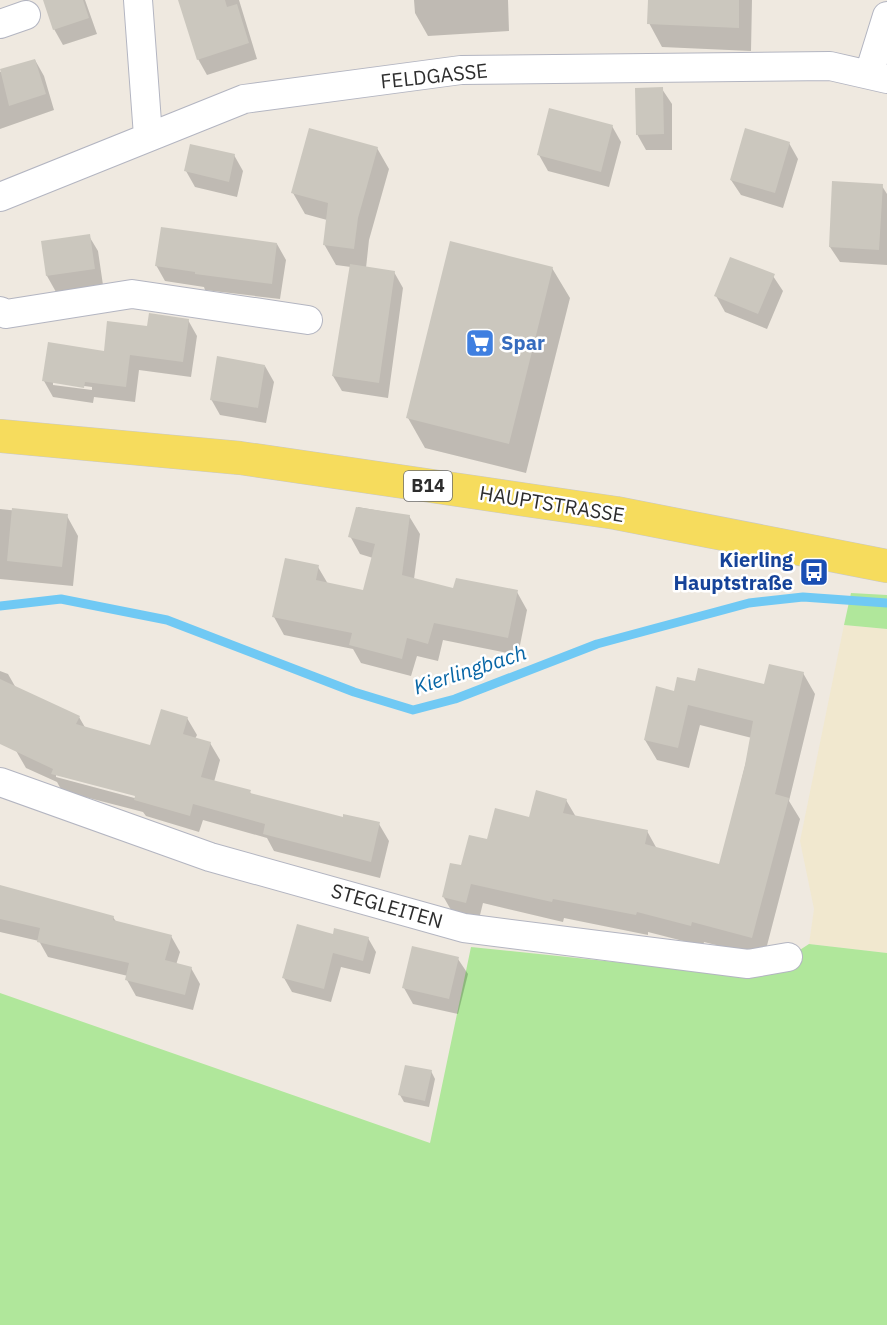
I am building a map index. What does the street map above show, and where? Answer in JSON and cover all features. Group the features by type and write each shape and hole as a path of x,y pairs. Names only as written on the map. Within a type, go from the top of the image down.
{"main road":[{"name":"HAUPTSTRASSE","path":"0,436 240,458 605,512 887,566"}],"street":[{"path":"138,0 148,136"},
{"path":"878,77 887,16"},
{"name":"FELDGASSE","path":"0,197 244,99 461,70 830,66 878,77"},
{"path":"0,311 6,314 132,294 308,320"},
{"name":"STEGLEITEN","path":"0,782 210,857 464,928 748,964 788,957"}],"shaded area":[{"path":"844,625 887,629 887,953 809,944 814,909 800,841"}],"green space":[{"path":"851,593 887,595 887,629 844,625"},
{"path":"809,944 887,953 887,1325 0,1325 0,993 430,1143 471,947 758,977"}],"building":[{"path":"43,0 83,0 89,18 53,30"},
{"path":"178,0 225,0 227,7 237,4 249,43 197,60"},
{"path":"648,0 739,0 739,28 647,24"},
{"path":"35,59 46,94 9,106 0,69"},
{"path":"663,87 664,134 636,135 635,88"},
{"path":"549,108 613,125 601,172 537,155"},
{"path":"309,128 378,147 358,218 354,249 323,245 328,203 291,193"},
{"path":"745,128 790,142 775,193 730,180"},
{"path":"190,144 235,154 229,182 184,171"},
{"path":"832,181 883,184 879,250 829,247"},
{"path":"161,227 277,243 272,284 195,274 195,272 155,266"},
{"path":"90,234 95,269 46,276 41,241"},
{"name":"Spar","path":"450,241 553,267 509,444 406,418"},
{"path":"730,257 775,274 758,314 714,296"},
{"path":"350,264 395,271 379,383 332,376"},
{"path":"149,313 189,319 183,362 130,355 126,387 85,382 84,388 42,381 48,342 104,351 107,321 147,326"},
{"path":"217,356 265,365 258,408 210,400"},
{"path":"356,507 410,515 402,575 453,588 456,578 518,590 508,638 434,623 428,644 407,638 402,659 349,645 352,633 272,617 285,558 319,565 316,580 363,590 375,544 348,537"},
{"path":"12,508 68,514 62,567 7,561"},
{"path":"769,664 804,672 775,794 789,798 752,938 692,922 691,926 637,912 636,915 553,899 552,902 471,884 466,903 442,897 450,863 461,865 469,835 487,839 495,808 529,817 536,790 567,799 563,813 648,830 645,844 719,864 745,765 753,721 688,705 678,748 644,740 656,686 674,691 677,677 695,681 698,668 764,684"},
{"path":"0,679 80,716 76,724 150,745 161,709 188,717 183,734 211,742 201,777 251,790 250,793 343,817 343,814 380,822 371,862 263,834 265,824 193,804 190,816 134,800 135,796 51,774 53,769 0,744"},
{"path":"0,885 114,916 113,920 172,935 165,960 192,967 185,995 125,980 129,963 37,942 40,928 0,919"},
{"path":"297,924 333,934 334,928 369,937 363,961 333,953 324,989 282,978"},
{"path":"412,946 459,957 449,999 402,988"},
{"path":"405,1065 432,1070 425,1101 398,1095"}],"waterway":[{"name":"Kierlingbach","path":"0,606 61,599 167,620 354,692 413,710 455,699 597,644 749,603 803,597 887,603"}],"place":[{"name":"Spar","path":"480,343"},
{"name":"Kierling Hauptstraße","path":"814,572"}]}
